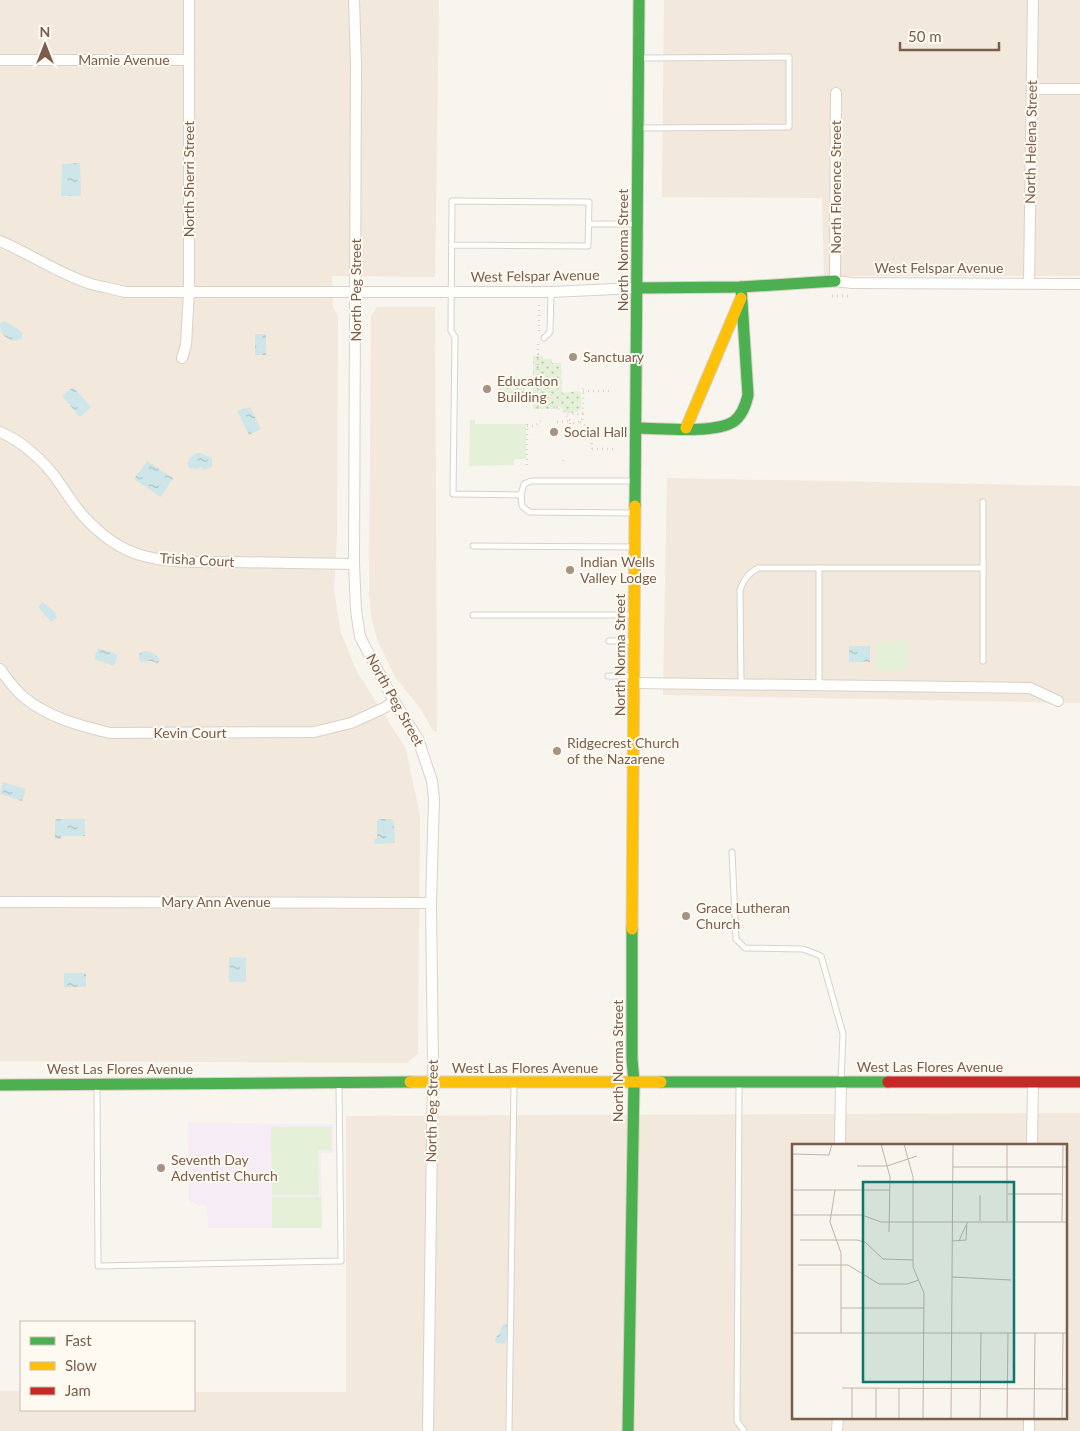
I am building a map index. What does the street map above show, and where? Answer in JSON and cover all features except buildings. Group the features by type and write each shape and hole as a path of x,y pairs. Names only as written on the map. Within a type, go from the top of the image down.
{"main road":[{"name":"North Norma Street","path":"628,1431 634,1082 632,1049 639,0"},
{"name":"West Felspar Avenue","path":"637,288 742,291 835,281"},
{"path":"636,428 711,428 735,421 746,405 748,395 742,291"},
{"path":"686,428 742,291"},
{"name":"West Las Flores Avenue","path":"0,1085 339,1082 1080,1082"}],"street":[{"name":"North Sherri Street","path":"182,358 186,345 190,291 189,0"},
{"name":"North Peg Street","path":"354,0 356,64 354,564 356,610 360,637 394,701 418,739 432,781 434,821 431,903 432,1083 428,1431"},
{"name":"North Helena Street","path":"1029,283 1033,0"},
{"name":"Mamie Avenue","path":"0,60 188,60"},
{"path":"1032,89 1080,89"},
{"name":"North Florence Street","path":"835,281 836,93"},
{"name":"West Felspar Avenue","path":"0,241 90,284 125,292 551,292 637,288"},
{"name":"West Felspar Avenue","path":"835,281 1080,284"},
{"name":"Trisha Court","path":"0,432 30,452 49,470 88,522 110,541 137,554 166,560 197,562 354,564"},
{"name":"Kevin Court","path":"0,670 15,689 27,700 54,716 110,733 314,732 351,723 384,708 394,701"},
{"path":"634,680 741,684 1030,688 1058,701"},
{"name":"Mary Ann Avenue","path":"0,902 431,903"},
{"path":"840,1144 841,1082"},
{"path":"1032,1144 1033,1082"},
{"path":"837,1431 838,1418"},
{"path":"1029,1418 1029,1431"}],"lane":[{"path":"638,128 789,127 789,57 639,58"},
{"path":"452,245 588,246 589,202 452,201 451,331 455,337 453,494 521,495"},
{"path":"589,224 638,224"},
{"path":"544,338 550,332 551,292"},
{"path":"636,481 531,481 524,484 521,495 522,506 529,512 636,513"},
{"path":"983,502 983,662"},
{"path":"473,546 635,547"},
{"path":"741,684 740,590 743,580 750,572 758,568 983,568"},
{"path":"819,568 819,684"},
{"path":"473,615 635,615"},
{"path":"609,641 635,641"},
{"path":"608,676 634,680"},
{"path":"732,852 736,939 745,948 803,949 821,956 842,1034 841,1082"},
{"path":"97,1085 98,1266 341,1261 339,1082"},
{"path":"739,1082 737,1421 744,1431"},
{"path":"509,1431 514,1083"}],"path":[{"path":"540,306 540,323"},
{"path":"543,354 538,354 538,393 540,396 574,415 583,413"},
{"path":"533,374 538,374"},
{"path":"580,422 583,419 583,389 613,391"},
{"path":"565,411 570,421 569,436"},
{"path":"527,465 527,425 535,426 541,421"},
{"path":"557,422 580,422 586,426 592,441 591,449 614,449"},
{"path":"564,460 564,466"}],"shaded area":[{"path":"0,0 439,0 435,277 332,276 333,307 338,316 337,536 334,591 341,633 357,672 406,749 420,816 418,1054 407,1063 0,1061"},
{"path":"664,0 1080,0 1080,276 824,276 822,198 662,197"},
{"path":"377,307 435,307 437,732 433,731 421,709 395,677 377,639 371,615 369,594 371,316"},
{"path":"667,478 1080,486 1080,703 663,695"},
{"path":"1080,1113 1080,1431 0,1431 0,1391 20,1391 20,1411 195,1411 195,1392 346,1392 346,1116"},
{"path":"188,1123 333,1124 333,1153 321,1153 322,1228 208,1228 207,1206 199,1206 189,1200"}],"green space":[{"path":"533,356 543,356 543,359 552,359 552,363 561,363 562,393 579,391 581,393 581,408 578,412 569,413 558,406 557,409 533,409"},
{"path":"499,377 525,377 525,402 499,401"},
{"path":"470,420 475,420 475,424 526,424 526,459 514,459 514,465 469,466"},
{"path":"908,641 908,670 876,670 876,642"},
{"path":"271,1127 331,1127 331,1150 318,1150 319,1195 272,1195"},
{"path":"272,1197 321,1197 322,1228 272,1228"}],"water":[{"path":"80,163 81,196 61,196 62,164"},
{"path":"5,321 21,331 22,339 13,341 3,335 0,323"},
{"path":"255,334 266,334 266,355 255,355"},
{"path":"73,387 91,407 80,417 62,396"},
{"path":"250,407 261,429 249,435 237,411"},
{"path":"196,453 212,458 212,466 205,470 201,467 198,469 189,468 189,459"},
{"path":"147,461 173,478 161,497 134,479"},
{"path":"42,602 55,612 57,618 51,622 38,607"},
{"path":"849,646 870,646 870,662 849,662"},
{"path":"98,648 118,655 114,666 94,659"},
{"path":"145,651 157,656 160,660 158,663 150,661 141,662 139,654"},
{"path":"3,782 26,789 22,801 0,794"},
{"path":"55,819 85,819 85,836 61,836 61,839 55,839"},
{"path":"378,819 392,819 394,822 395,843 374,844 374,840 377,838"},
{"path":"229,957 246,958 246,982 229,982"},
{"path":"64,973 86,973 86,987 64,987"},
{"path":"503,1324 509,1324 509,1334 505,1344 496,1343 495,1338"}],"traffic: fast":[{"path":"635,506 639,0"},
{"path":"637,288 741,287 835,281"},
{"path":"636,428 713,428 724,426 739,417 748,395 741,287"},
{"path":"628,1431 634,1082 632,1059 632,929"},
{"path":"0,1085 410,1082"},
{"path":"661,1082 888,1082"}],"traffic: slow":[{"path":"686,428 741,298"},
{"path":"632,929 635,506"},
{"path":"410,1082 661,1082"}],"traffic: jam":[{"path":"888,1082 1080,1082"}],"place":[{"name":"Sanctuary","path":"573,357"},
{"name":"Education Building","path":"487,389"},
{"name":"Social Hall","path":"554,432"},
{"name":"Indian Wells Valley Lodge","path":"570,570"},
{"name":"Ridgecrest Church of the Nazarene","path":"557,751"},
{"name":"Grace Lutheran Church","path":"686,916"},
{"name":"Seventh Day Adventist Church","path":"161,1168"}]}
